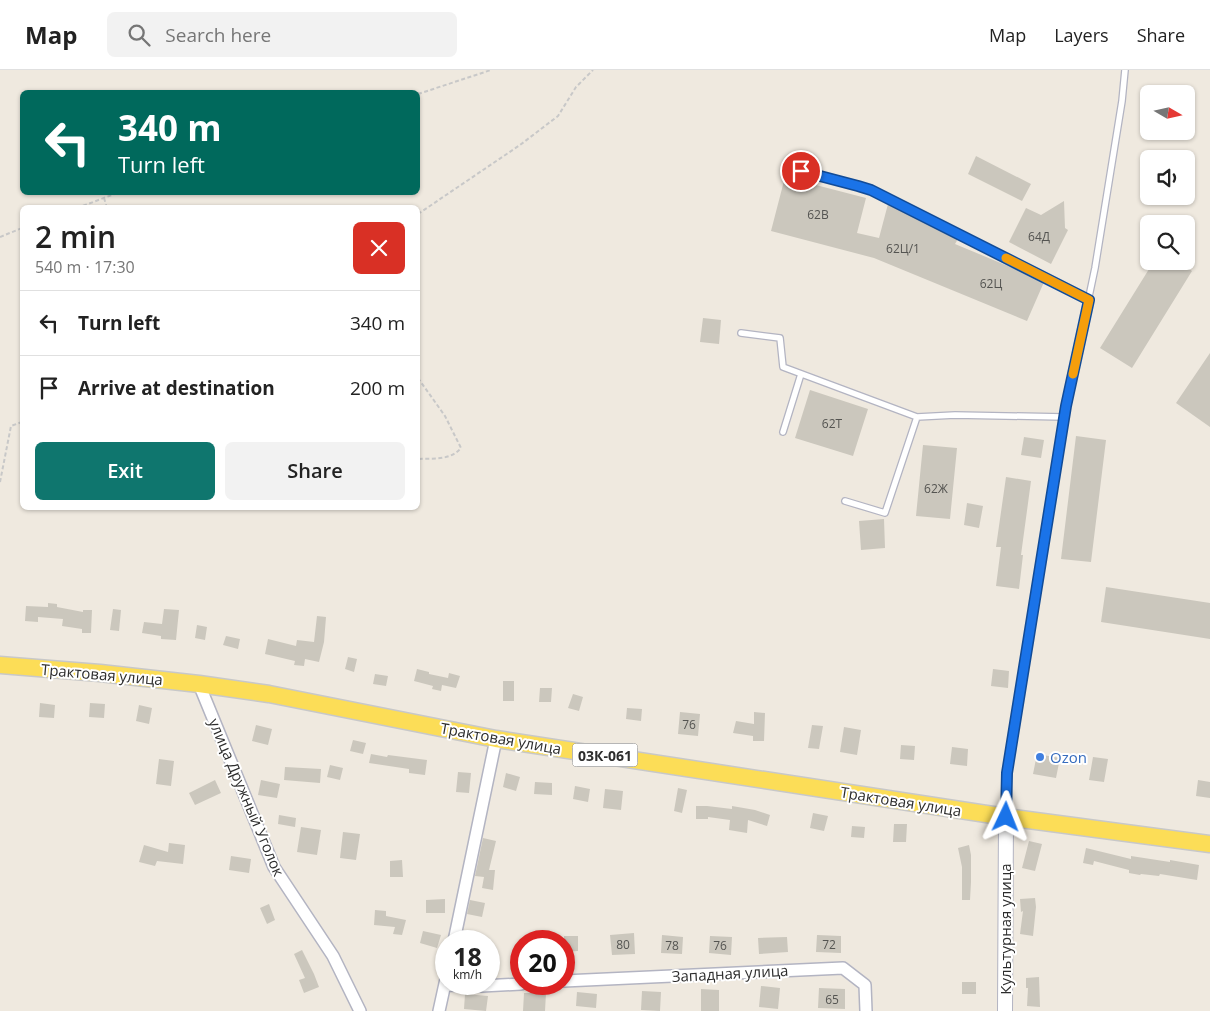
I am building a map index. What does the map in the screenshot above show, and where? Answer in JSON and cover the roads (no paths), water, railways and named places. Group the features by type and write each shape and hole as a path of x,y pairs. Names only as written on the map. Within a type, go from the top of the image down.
{"main road":[{"name":"Трактовая улица","path":"0,665 100,673 269,694 496,739 1006,817 1210,844"}],"street":[{"name":"улица Дружный Уголок","path":"199,684 274,867 333,956 360,1011"},
{"path":"456,930 496,739"},
{"name":"Культурная улица","path":"1005,1011 1006,817"},
{"name":"Западная улица","path":"575,980 843,968 865,985 866,1011"},
{"path":"439,1011 443,995"}],"lane":[{"path":"1006,817 1007,773 1064,417 1089,300 1126,70"},
{"path":"785,167 871,190 1089,300"},
{"path":"741,333 780,338 783,367 918,417 1064,417"},
{"path":"783,432 801,374"},
{"path":"845,501 885,513 918,417"}],"place":[{"name":"Ozon","path":"1040,757"}]}
